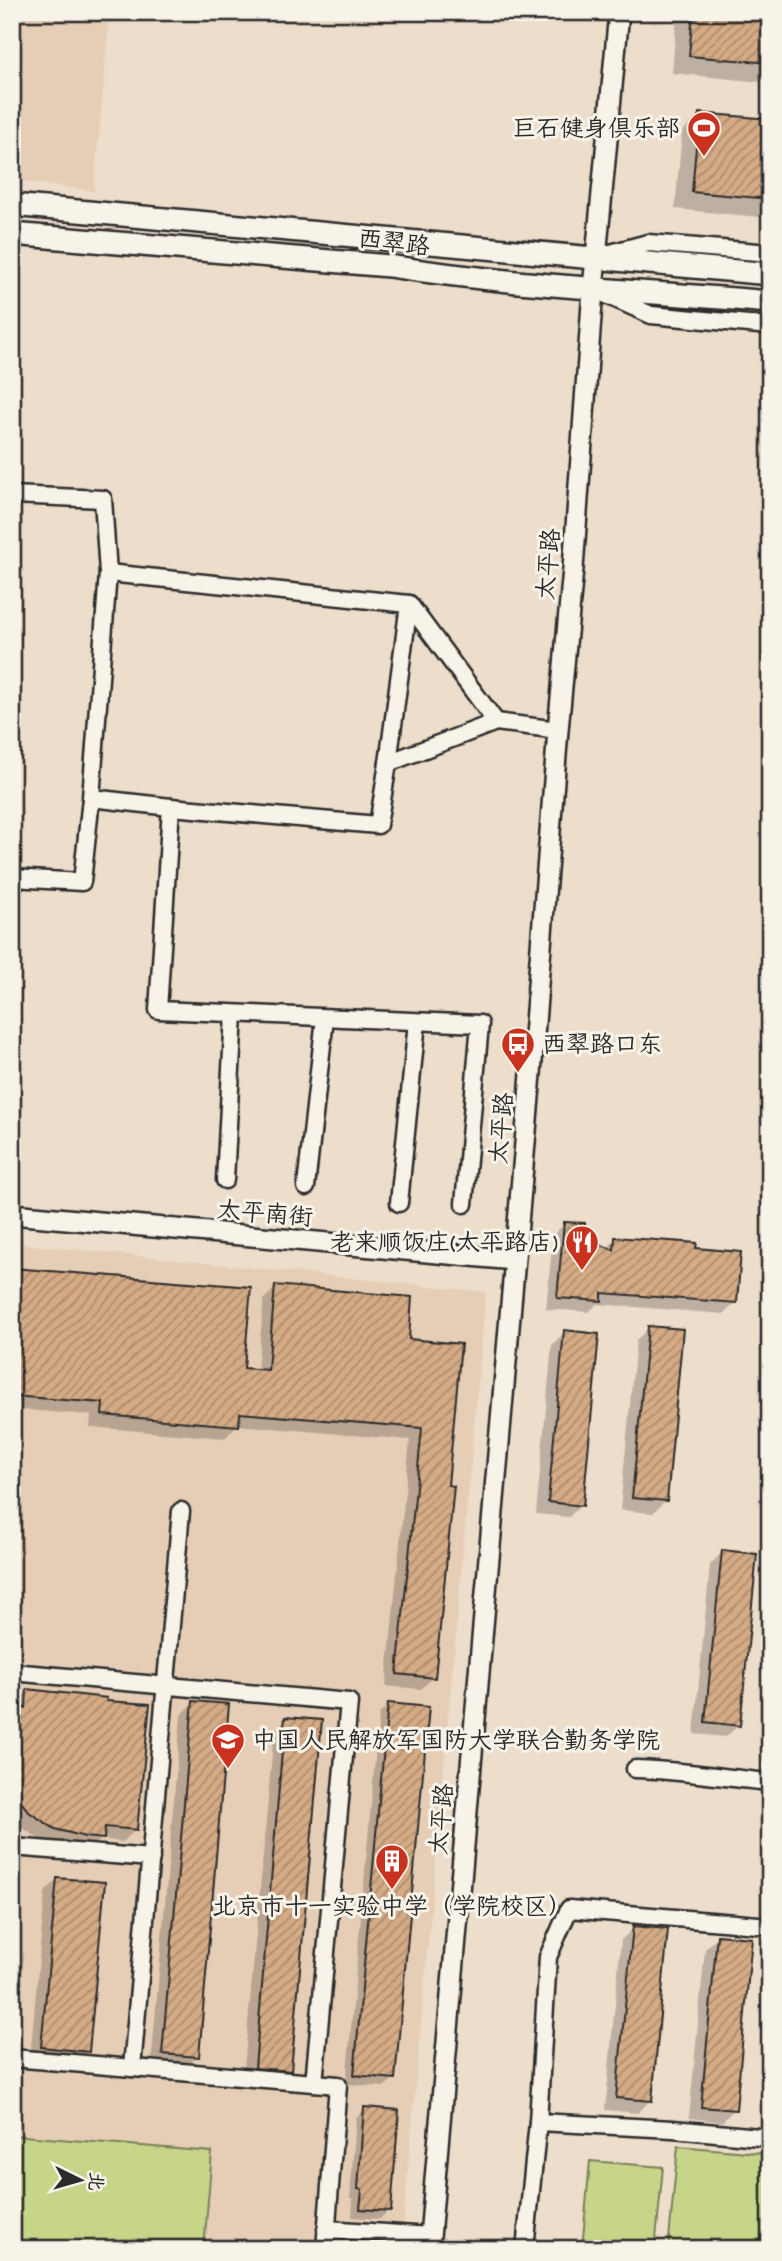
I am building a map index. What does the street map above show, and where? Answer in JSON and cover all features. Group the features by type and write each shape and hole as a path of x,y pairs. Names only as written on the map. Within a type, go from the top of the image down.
{"main road":[{"name":"西翠路","path":"12,205 770,274"},
{"name":"西翠路","path":"12,234 389,266 593,289 770,302"}],"street":[{"name":"太平路","path":"429,2242 573,569 593,289 619,12"},
{"path":"596,257 648,243 770,253"},
{"path":"593,289 651,316 770,326"},
{"path":"12,495 103,499 108,573 82,882 12,877"},
{"path":"108,573 409,604 496,722"},
{"path":"91,798 378,825 409,604"},
{"path":"387,763 496,722 558,730"},
{"path":"172,807 158,1010 480,1024 464,1205"},
{"path":"225,1180 234,1014"},
{"path":"306,1187 325,1017"},
{"path":"399,1203 417,1021"},
{"name":"太平南街","path":"12,1214 514,1260"},
{"path":"132,2068 181,1511"},
{"path":"12,1672 349,1702 314,2083"},
{"path":"635,1769 675,1770 770,1782"},
{"path":"12,1847 151,1858"},
{"path":"525,2249 538,2122 548,1957 569,1909 770,1926"},
{"path":"12,2058 338,2085 324,2249"},
{"path":"538,2122 673,2129 770,2138"},
{"path":"326,2229 429,2242"}],"shaded area":[{"path":"12,12 110,12 94,191 12,180"},
{"name":"中国人民解放军国防大学联合勤务学院","path":"12,1243 486,1292 401,2249 12,2249"}],"green space":[{"path":"12,2135 212,2152 204,2249 12,2249"},
{"path":"678,2146 770,2154 770,2249 668,2249"},
{"path":"590,2161 663,2167 655,2249 582,2249"}],"building":[{"path":"693,12 770,12 770,63 689,56"},
{"path":"699,113 770,119 770,199 692,192"},
{"path":"564,1222 585,1223 584,1238 614,1250 615,1237 697,1243 696,1248 741,1252 737,1303 602,1293 602,1301 557,1298"},
{"path":"12,1268 251,1287 244,1368 268,1370 275,1285 412,1297 409,1339 461,1344 448,1485 454,1486 435,1678 397,1674 422,1428 240,1413 239,1426 102,1415 103,1403 12,1396"},
{"path":"648,1326 683,1329 667,1501 632,1498"},
{"path":"564,1330 599,1334 583,1506 548,1502"},
{"path":"722,1550 757,1554 740,1726 705,1722"},
{"path":"27,1689 107,1698 107,1701 150,1704 137,1830 105,1827 104,1839 85,1837 55,1829 29,1812 12,1790 20,1708 26,1708"},
{"path":"193,1701 229,1704 199,2057 162,2054"},
{"name":"北京市十一实验中学（学院校区）","path":"388,1703 429,1707 395,2079 354,2075"},
{"path":"285,1717 322,1720 291,2071 255,2068"},
{"path":"57,1878 105,1882 89,2052 41,2047"},
{"path":"633,1926 668,1929 652,2101 616,2098"},
{"path":"717,1935 752,1938 736,2110 701,2107"},
{"path":"364,2107 399,2110 391,2211 360,2209 362,2190 358,2189"}],"place":[{"name":"巨石健身俱乐部","path":"704,158"},
{"name":"西翠路口东","path":"518,1074"},
{"name":"老来顺饭庄(太平路店)","path":"582,1272"},
{"name":"中国人民解放军国防大学联合勤务学院","path":"228,1770"},
{"name":"北京市十一实验中学（学院校区）","path":"392,1891"}]}
